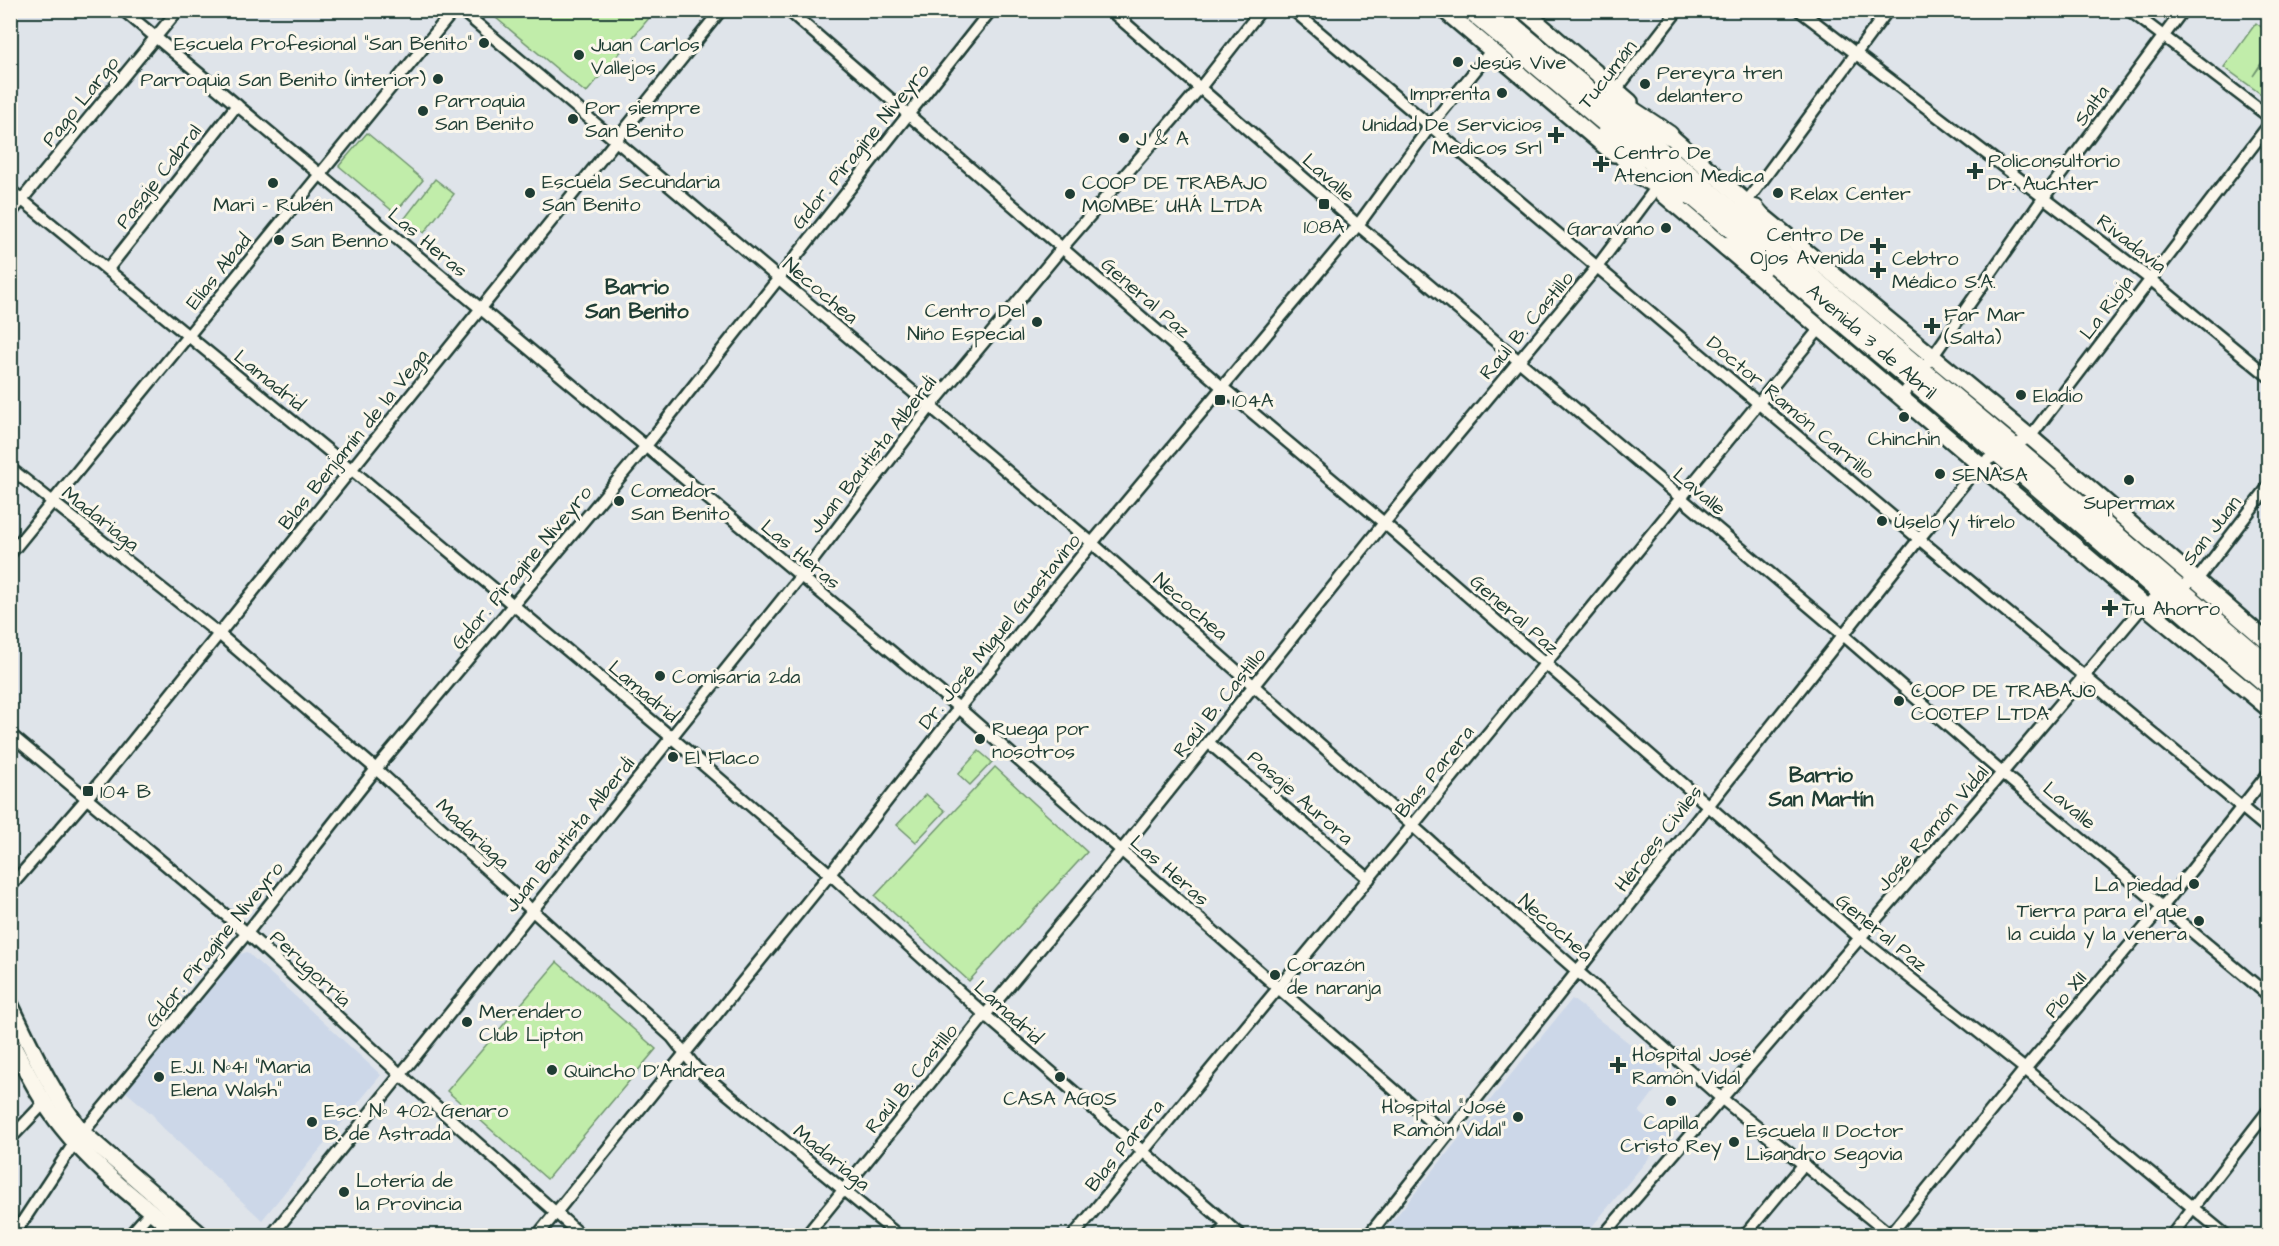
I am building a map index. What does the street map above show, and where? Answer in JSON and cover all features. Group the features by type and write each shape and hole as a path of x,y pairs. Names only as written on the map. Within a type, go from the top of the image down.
{"highway":[{"path":"1471,10 1499,22 1601,110 1669,135"},
{"path":"1499,22 1601,110 1606,136 1638,174 1733,224 1774,235 1868,334"},
{"name":"Avenida 3 de Abril","path":"1601,110 1733,224"},
{"path":"1733,224 1754,262 1800,298 1868,334"},
{"name":"Avenida 3 de Abril","path":"1868,334 2169,591 2268,685"},
{"name":"Avenida 3 de Abril","path":"2169,591 2268,665"}],"main road":[{"name":"Avenida 3 de Abril","path":"1444,10 1491,51 1601,110"},
{"name":"Avenida 3 de Abril","path":"1523,10 1601,110"},
{"name":"Avenida 3 de Abril","path":"1669,135 1733,224 1821,327 2144,605 2268,708"},
{"name":"Avenida 3 de Abril","path":"1638,174 1656,188 1733,224 1933,356 2268,642"},
{"path":"10,1004 79,1138 202,1236"},
{"path":"10,1040 44,1103 151,1211 181,1236"}],"street":[{"name":"Las Heras","path":"123,10 959,708 1447,1136"},
{"name":"Pago Largo","path":"10,214 178,10"},
{"name":"Elías Abad","path":"10,554 454,10"},
{"name":"Necochea","path":"461,10 1092,543 1720,1098 1891,1235"},
{"name":"Blas Benjamín de la Vega","path":"10,887 87,798 721,10"},
{"name":"General Paz","path":"788,10 1222,387 1384,523 1860,938 2025,1069 2227,1236"},
{"name":"Gdor. Piragine Niveyro","path":"13,1236 79,1138 247,933 376,769 646,446 991,10"},
{"name":"Lavalle","path":"1110,10 1358,225 1842,634 2002,773 2268,995"},
{"name":"Juan Bautista Alberdi","path":"271,1236 800,577 931,406 1062,248 1200,88 1261,10"},
{"name":"Doctor Ramón Carrillo","path":"1293,10 2268,829"},
{"name":"Tucumán","path":"1601,110 1678,10"},
{"name":"Rivadavia","path":"1799,10 2150,279 2268,376"},
{"path":"1733,224 1888,10"},
{"path":"2129,10 2268,116"},
{"name":"Salta","path":"1901,397 1933,356 2044,197 2183,10"},
{"name":"Dr. José Miguel Guastavino","path":"537,1236 830,874 959,708 1092,543 1358,225 1431,125 1491,51"},
{"name":"Pasaje Cabral","path":"108,269 237,105"},
{"name":"La Rioja","path":"1980,464 2030,437 2268,126"},
{"name":"Raúl B. Castillo","path":"806,1236 1255,686 1384,523 1597,267 1656,188"},
{"name":"Lamadrid","path":"10,190 352,470 671,737 830,874 985,1015 1141,1152 1241,1236"},
{"name":"Blas Parera","path":"1073,1236 1369,879 1544,663 1682,499 1821,327"},
{"name":"Héroes Civiles","path":"1368,1236 1579,971 1706,805 1980,464"},
{"name":"Madariaga","path":"10,468 219,634 376,769 672,1037 696,1068 899,1236"},
{"name":"San Juan","path":"2144,605 2169,591 2197,580 2268,487"},
{"name":"José Ramón Vidal","path":"1603,1236 2144,605"},
{"name":"Perugorría","path":"10,734 247,933 401,1075 582,1236"},
{"name":"Pasaje Aurora","path":"1209,742 1369,879"},
{"name":"Pio XII","path":"1891,1235 2025,1069 2163,906 2268,774"},
{"path":"10,1139 44,1103"},
{"path":"2171,1236 2268,1111"},
{"path":"1744,1236 1804,1164"},
{"path":"129,1236 151,1211"},
{"path":"1218,1236 1227,1224"}],"shaded area":[{"path":"247,952 381,1075 262,1220 125,1091 237,955"},
{"name":"Hospital \"José Ramón Vidal\"","path":"1572,999 1668,1073 1639,1112 1668,1135 1585,1235 1381,1235"}],"green space":[{"name":"Juan Carlos Vallejos","path":"502,10 655,11 586,93 496,18"},
{"path":"2256,23 2268,32 2268,53 2253,76 2268,55 2268,99 2224,67"},
{"path":"367,133 423,180 395,213 339,166"},
{"path":"435,179 454,194 424,233 405,218"},
{"path":"979,751 992,762 970,785 958,774"},
{"path":"995,767 1087,852 969,981 875,896"},
{"path":"926,794 945,811 916,842 897,825"},
{"name":"Quincho D'Andrea","path":"557,962 656,1049 547,1179 447,1091"}],"place":[{"name":"Escuela Profesional \"San Benito\"","path":"484,43"},
{"name":"Juan Carlos Vallejos","path":"579,55"},
{"name":"Jesús Vive","path":"1458,62"},
{"name":"Parroquia San Benito (interior)","path":"438,79"},
{"name":"Pereyra tren delantero","path":"1645,84"},
{"name":"Imprenta","path":"1502,93"},
{"name":"Parroquia San Benito","path":"423,111"},
{"name":"Por siempre San Benito","path":"573,119"},
{"name":"Unidad De Servicios Medicos Srl","path":"1556,135"},
{"name":"J & A","path":"1124,138"},
{"name":"Centro De Atencion Medica","path":"1601,164"},
{"name":"Policonsultorio Dr. Auchter","path":"1975,171"},
{"name":"Mari - Rubén","path":"273,183"},
{"name":"Escuela Secundaria San Benito","path":"530,193"},
{"name":"Relax Center","path":"1778,193"},
{"name":"COOP DE TRABAJO MOMBE´ UHÁ LTDA","path":"1070,194"},
{"name":"108A","path":"1324,204"},
{"name":"Garavano","path":"1666,228"},
{"name":"San Benno","path":"279,240"},
{"name":"Centro De Ojos Avenida","path":"1878,246"},
{"name":"Cebtro Médico S.A.","path":"1878,270"},
{"name":"Centro Del Nińo Especial","path":"1037,322"},
{"name":"Far Mar (Salta)","path":"1932,326"},
{"name":"Eladio","path":"2021,395"},
{"name":"104A","path":"1220,400"},
{"name":"Chinchin","path":"1904,417"},
{"name":"SENASA","path":"1940,474"},
{"name":"Supermax","path":"2129,480"},
{"name":"Comedor San Benito","path":"619,501"},
{"name":"Úselo y tírelo","path":"1882,521"},
{"name":"Tu Ahorro","path":"2110,608"},
{"name":"Comisaría 2da","path":"660,676"},
{"name":"COOP DE TRABAJO COOTEP LTDA","path":"1899,701"},
{"name":"Ruega por nosotros","path":"980,739"},
{"name":"El Flaco","path":"673,757"},
{"name":"104 B","path":"88,791"},
{"name":"La piedad","path":"2194,884"},
{"name":"Tierra para el que la cuida y la venera","path":"2199,921"},
{"name":"Corazón de naranja","path":"1275,975"},
{"name":"Merendero Club Lipton","path":"467,1022"},
{"name":"Hospital José Ramón Vidal","path":"1618,1065"},
{"name":"Quincho D'Andrea","path":"552,1070"},
{"name":"E.J.I. Nº41 \"Maria Elena Walsh\"","path":"159,1077"},
{"name":"CASA AGOS","path":"1060,1077"},
{"name":"Capilla Cristo Rey","path":"1671,1101"},
{"name":"Hospital \"José Ramón Vidal\"","path":"1518,1117"},
{"name":"Esc. Nº 402 Genaro B. de Astrada","path":"312,1122"},
{"name":"Escuela 11 Doctor Lisandro Segovia","path":"1734,1142"},
{"name":"Lotería de la Provincia","path":"344,1192"}],"district":[{"name":"Barrio San Benito","path":"637,299"},
{"name":"Barrio San Martín","path":"1821,787"}]}
